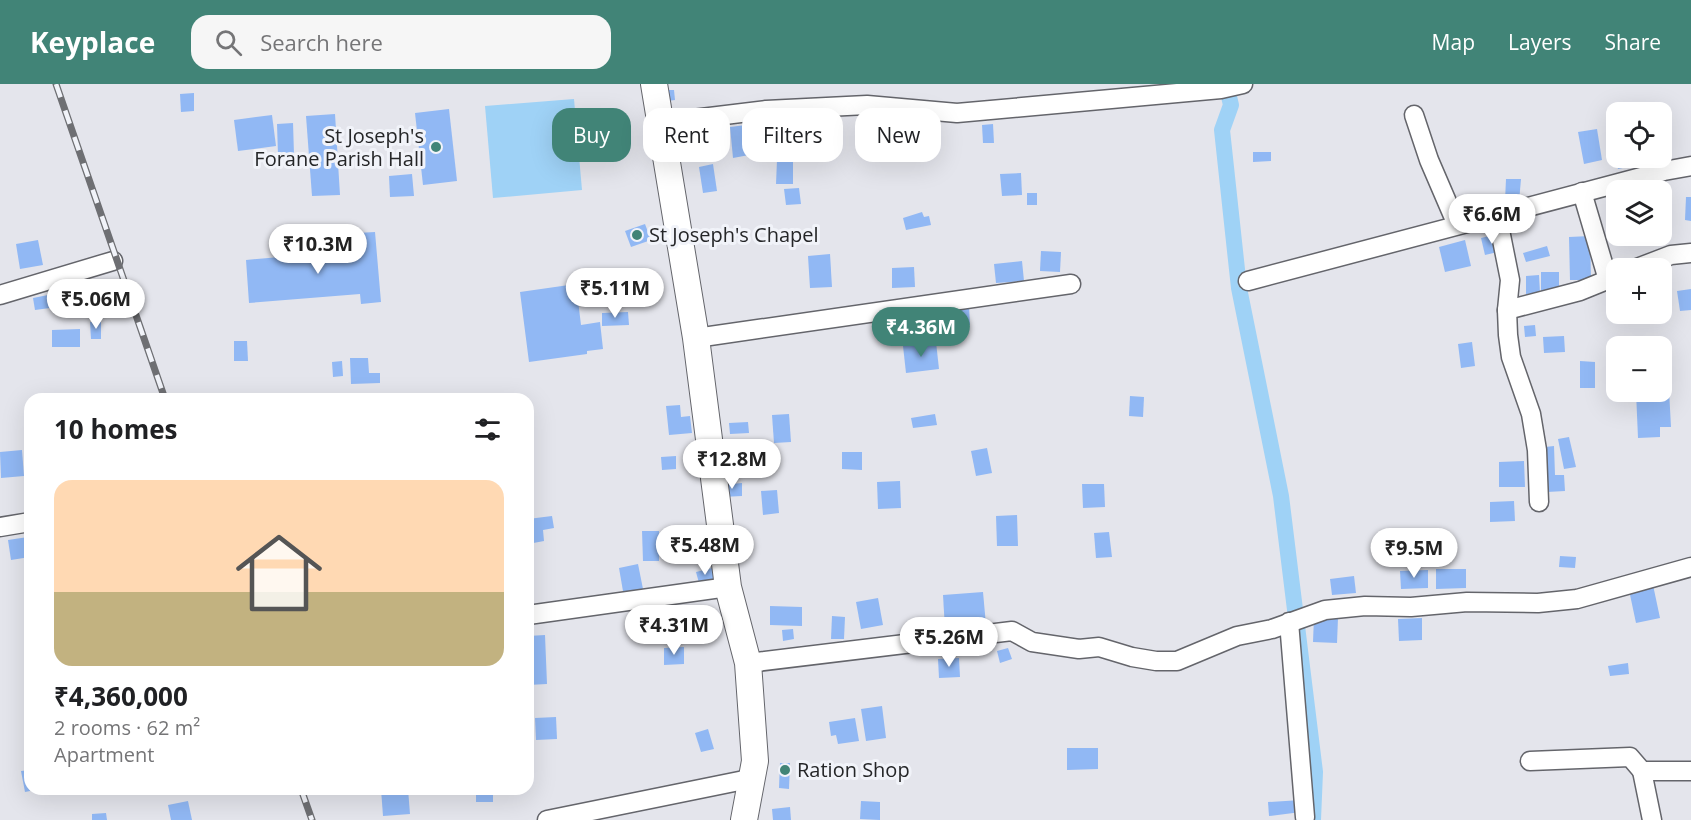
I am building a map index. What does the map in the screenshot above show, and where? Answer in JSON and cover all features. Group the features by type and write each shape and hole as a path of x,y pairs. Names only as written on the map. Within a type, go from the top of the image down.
{"main road":[{"path":"654,84 658,108"},
{"path":"667,162 696,338 728,587 748,663 755,750 754,778 744,820"}],"street":[{"path":"730,114 766,110 867,105 957,113 1243,84"},
{"path":"1414,115 1429,160 1457,225"},
{"path":"1253,279 1582,192 1691,166"},
{"path":"1582,192 1606,259"},
{"path":"1497,215 1510,280 1507,310 1511,357 1531,414 1537,450 1539,502"},
{"path":"1663,258 1691,253"},
{"path":"0,295 113,261"},
{"path":"1507,310 1580,291 1606,281"},
{"path":"696,338 1071,284"},
{"path":"0,527 24,523"},
{"path":"748,663 1012,631 1032,642 1079,648 1099,647 1156,661 1177,660 1237,636 1325,610 1365,606 1411,608 1467,602 1538,603 1577,599 1691,567"},
{"path":"534,614 728,587"},
{"path":"1297,619 1305,817"},
{"path":"1530,761 1630,757 1642,771 1652,820"},
{"path":"1642,771 1691,771"},
{"path":"547,820 754,778"}],"water":[{"path":"574,99 575,108 552,108 552,162 580,162 582,190 493,198 485,106"}],"building":[{"path":"666,90 674,90 675,100 667,101"},
{"path":"194,93 194,111 181,112 180,94"},
{"name":"St Joseph's Forane Parish Hall","path":"449,109 457,181 423,185 415,113"},
{"path":"335,114 340,195 312,196 306,116"},
{"path":"272,115 276,146 238,151 234,120"},
{"path":"293,123 294,155 278,155 277,124"},
{"path":"993,124 994,143 983,143 982,125"},
{"path":"742,126 742,156 733,158 730,127"},
{"path":"1597,129 1602,160 1584,164 1578,132"},
{"path":"1253,152 1271,152 1271,161 1253,162"},
{"path":"777,162 793,162 793,184 776,184"},
{"path":"713,164 717,191 703,193 699,167"},
{"path":"1021,173 1022,195 1002,196 1000,174"},
{"path":"412,174 414,196 390,197 389,176"},
{"path":"1506,179 1521,179 1519,202 1505,201"},
{"path":"799,188 801,204 786,205 784,189"},
{"path":"1027,193 1037,193 1037,205 1027,205"},
{"path":"1686,197 1691,197 1691,221 1685,220"},
{"path":"922,212 924,217 929,216 931,225 906,230 903,218"},
{"path":"645,224 651,240 631,247 625,231"},
{"path":"375,232 381,302 361,304 360,294 249,303 246,260 359,250 357,233"},
{"path":"1498,234 1502,251 1485,255 1481,238"},
{"path":"1590,236 1591,280 1570,280 1569,237"},
{"path":"38,240 43,265 20,269 16,244"},
{"path":"1465,240 1471,266 1445,272 1439,247"},
{"path":"1547,246 1550,256 1526,262 1523,253"},
{"path":"1041,251 1061,252 1060,272 1040,271"},
{"path":"830,254 832,287 810,288 808,256"},
{"path":"1022,261 1024,281 996,283 994,264"},
{"path":"914,267 915,287 892,288 892,268"},
{"path":"1541,272 1559,272 1559,292 1541,292"},
{"path":"1539,275 1540,293 1526,294 1526,276"},
{"path":"576,284 581,325 600,322 603,349 587,351 587,354 529,362 520,292"},
{"path":"1691,289 1691,310 1680,311 1677,291"},
{"path":"48,295 50,308 35,310 33,298"},
{"path":"969,306 970,325 941,326 940,307"},
{"path":"628,312 629,325 602,326 602,313"},
{"path":"90,322 101,322 101,339 91,339"},
{"path":"1535,325 1536,336 1525,337 1524,326"},
{"path":"80,329 80,347 52,347 52,330"},
{"path":"1564,336 1565,352 1544,353 1543,337"},
{"path":"234,341 247,341 248,361 234,361"},
{"path":"936,342 939,369 906,373 903,346"},
{"path":"1472,342 1475,366 1461,368 1458,344"},
{"path":"350,358 368,358 369,373 380,373 380,383 351,384"},
{"path":"342,361 343,376 333,377 332,362"},
{"path":"1580,361 1595,362 1595,388 1580,388"},
{"path":"1130,396 1144,397 1143,417 1129,416"},
{"path":"1636,402 1670,402 1671,427 1660,427 1660,437 1638,438"},
{"path":"680,405 681,417 690,416 692,433 669,435 666,406"},
{"path":"789,414 791,442 774,443 772,415"},
{"path":"935,414 937,425 913,428 911,418"},
{"path":"748,422 749,433 730,434 729,423"},
{"path":"1569,437 1576,467 1564,469 1558,439"},
{"path":"1554,446 1555,475 1564,475 1565,491 1547,492 1545,447"},
{"path":"987,448 992,473 976,476 971,451"},
{"path":"22,450 24,476 1,478 0,452"},
{"path":"749,452 749,456 760,456 761,474 727,476 726,461 739,460 739,453"},
{"path":"842,452 862,452 862,470 842,469"},
{"path":"676,456 676,469 662,470 661,457"},
{"path":"1524,461 1525,487 1499,487 1499,462"},
{"path":"900,481 901,508 878,509 877,482"},
{"path":"742,483 742,496 722,497 721,485"},
{"path":"1082,484 1104,484 1105,507 1083,508"},
{"path":"777,490 779,513 763,515 761,491"},
{"path":"1514,501 1515,521 1490,522 1490,502"},
{"path":"1017,515 1018,546 997,546 996,516"},
{"path":"552,516 554,528 543,530 544,541 534,543 534,518"},
{"path":"642,531 659,531 659,561 643,561"},
{"path":"1109,532 1112,557 1096,558 1094,533"},
{"path":"24,538 24,558 11,560 8,540"},
{"path":"1560,556 1576,557 1575,568 1559,567"},
{"path":"638,564 644,594 624,597 619,568"},
{"path":"712,568 714,580 699,583 696,572"},
{"path":"1436,569 1466,569 1466,588 1436,589"},
{"path":"1428,570 1428,588 1401,589 1400,571"},
{"path":"1354,576 1356,593 1332,595 1330,579"},
{"path":"1653,585 1660,618 1636,623 1629,590"},
{"path":"983,592 986,625 945,629 943,595"},
{"path":"878,598 883,625 861,629 856,602"},
{"path":"770,606 802,607 802,626 770,625"},
{"path":"649,614 650,634 629,635 628,615"},
{"path":"832,616 845,617 844,639 831,639"},
{"path":"1314,617 1338,618 1337,643 1313,642"},
{"path":"1422,618 1422,640 1399,641 1398,619"},
{"path":"793,629 794,639 783,641 782,630"},
{"path":"545,635 547,684 534,685 534,636"},
{"path":"684,647 684,664 664,665 664,648"},
{"path":"1008,648 1012,659 1000,663 997,651"},
{"path":"959,658 960,677 939,678 938,659"},
{"path":"1628,663 1629,674 1610,676 1608,666"},
{"path":"882,706 886,738 866,741 861,709"},
{"path":"556,717 557,739 536,740 535,718"},
{"path":"855,718 859,741 838,744 836,735 831,736 829,722"},
{"path":"708,729 714,749 701,752 695,733"},
{"path":"1067,748 1098,748 1098,769 1067,770"},
{"path":"780,763 790,763 789,789 779,788"},
{"path":"21,771 24,771 24,787"},
{"path":"381,795 408,795 410,814 383,816"},
{"path":"476,795 493,795 493,802 476,802"},
{"path":"1301,800 1301,812 1269,816 1268,802"},
{"path":"188,801 192,820 171,820 168,805"},
{"path":"861,801 880,802 880,820 860,819"},
{"path":"790,807 791,820 773,820 772,809"},
{"path":"106,813 107,820 92,820 92,814"}],"waterway":[{"path":"1226,84 1231,105 1222,130 1239,288 1281,496 1315,772 1313,820"}],"railway":[{"path":"56,84 163,393"},
{"path":"303,795 312,820"}],"place":[{"name":"St Joseph's Forane Parish Hall","path":"436,147"},
{"name":"St Joseph's Chapel","path":"637,235"},
{"name":"Ration Shop","path":"785,770"}]}
